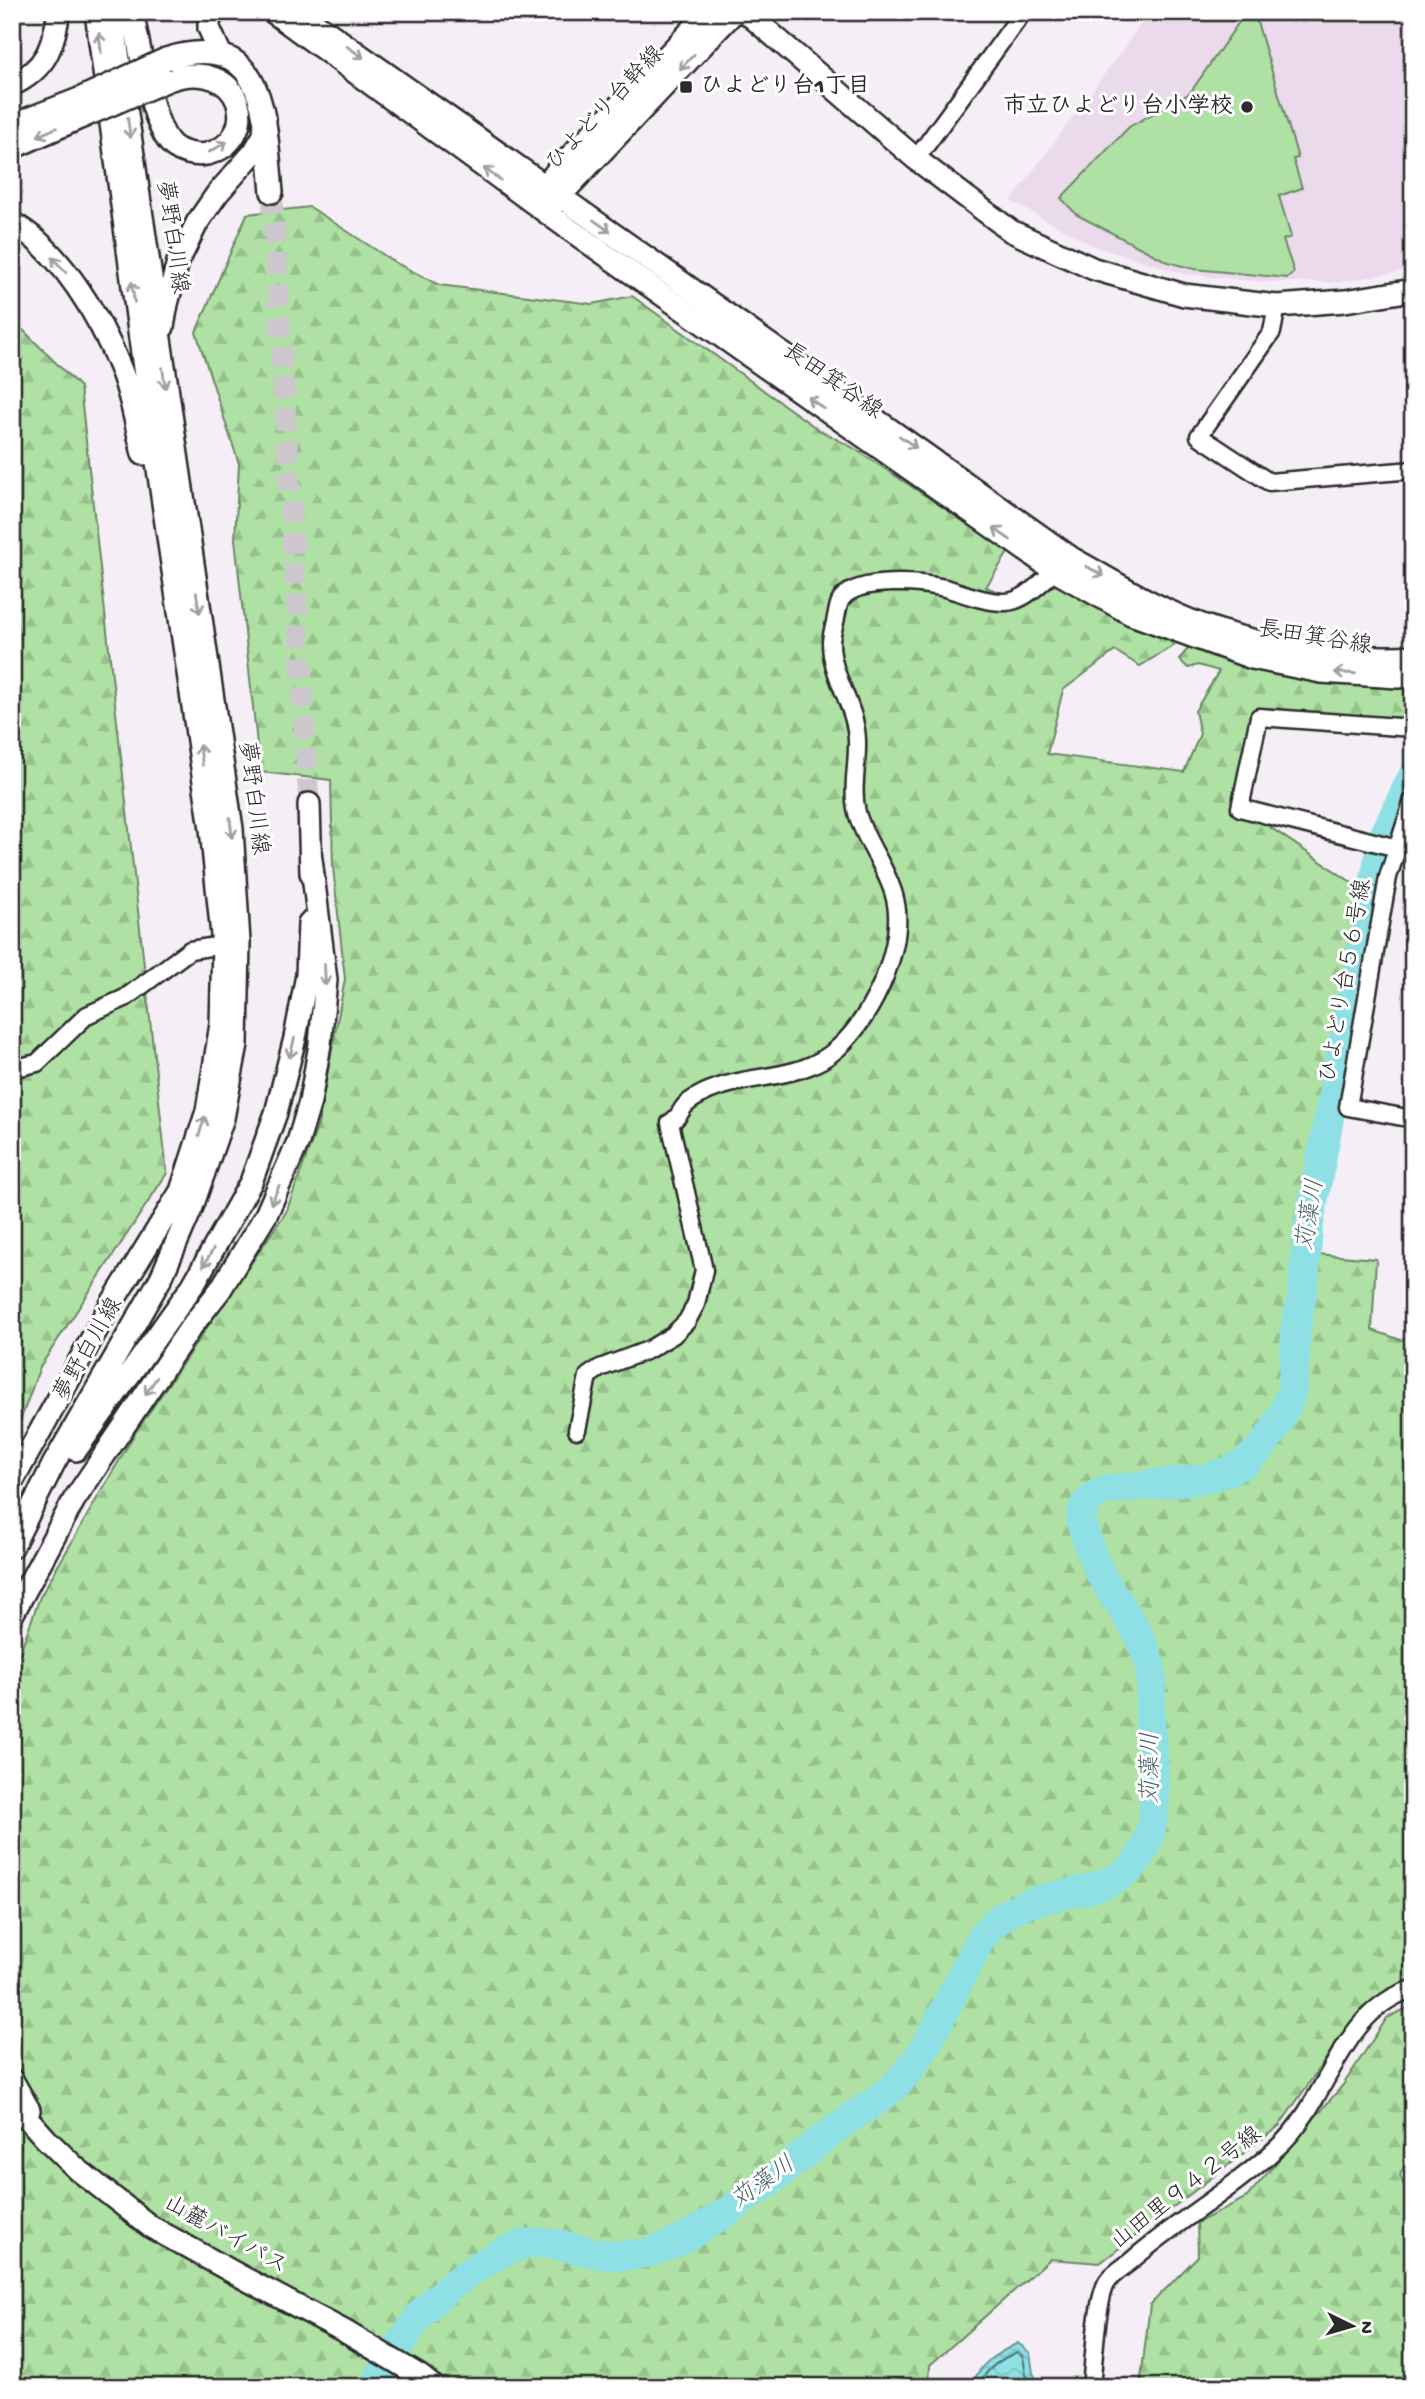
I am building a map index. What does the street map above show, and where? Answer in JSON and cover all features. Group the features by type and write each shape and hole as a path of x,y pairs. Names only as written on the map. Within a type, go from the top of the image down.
{"street":[{"path":"12,85 34,71 44,60 54,42 59,12"},
{"name":"夢野白川線","path":"12,1547 54,1463 161,1278 186,1199 207,1111 220,1024 223,945 211,829 149,408 96,12"},
{"name":"夢野白川線","path":"12,1482 107,1311 186,1199 223,1118 237,1044 239,942 232,829 112,12"},
{"path":"12,125 80,108 168,80 193,74 216,78 233,91 238,102 238,127 225,146 202,155 192,155 171,144 158,122 132,12"},
{"path":"216,12 209,19 209,28 221,55"},
{"path":"254,12 375,88"},
{"name":"長田箕谷線","path":"273,12 375,88 546,200 1073,559 1141,597 1202,625 1256,640 1322,652 1413,656"},
{"name":"長田箕谷線","path":"299,12 546,200 1055,572 1130,614 1252,658 1321,671 1413,676"},
{"name":"ひよどり台幹線","path":"546,200 559,168 709,12"},
{"name":"ひよどり台幹線","path":"546,200 734,12"},
{"path":"746,12 916,159 1011,231 1094,270 1184,295 1277,306 1345,301 1413,290"},
{"path":"916,159 1023,12"},
{"path":"12,148 166,59 188,52 221,55 248,74 257,88 265,120 272,192"},
{"path":"160,349 167,304 178,262 197,223 217,194 254,152 264,135 265,120"},
{"path":"12,223 26,232 69,276 84,297 121,369 175,578"},
{"path":"1277,306 1272,332 1199,436 1269,482 1413,470"},
{"path":"577,1430 588,1376 600,1368 648,1350 673,1335 687,1321 696,1304 704,1270 670,1123 680,1116 684,1106 704,1093 731,1083 793,1073 819,1063 840,1047 860,1022 885,979 894,945 897,911 894,893 861,826 854,799 857,738 853,714 838,674 831,643 839,600 852,589 890,583 943,587 970,596 1006,602 1037,588 1042,580 1055,572"},
{"path":"1413,728 1259,717 1240,808 1413,852"},
{"name":"ひよどり台５６号線","path":"1413,800 1388,877 1348,1107 1413,1119"},
{"path":"12,1615 74,1500 219,1290 267,1215 298,1142 310,1102 320,1044 326,980 312,859 309,804"},
{"path":"12,1564 62,1469 193,1285 251,1182 276,1113 307,975 312,859"},
{"path":"12,1069 37,1063 87,1015 125,998 190,950 223,945"},
{"path":"12,1523 152,1254 186,1199"},
{"name":"山田里９４２号線","path":"1091,2387 1097,2331 1108,2281 1140,2252 1279,2147 1310,2107 1359,2023 1382,2002 1413,1989"},
{"path":"12,2080 46,2139"},
{"name":"山麓バイパス","path":"12,2101 77,2169 151,2227 344,2331 434,2387"}],"shaded area":[{"name":"市立ひよどり台小学校","path":"1150,12 1413,12 1413,269 1340,282 1264,282 1185,274 1096,247 1011,201"}],"green space":[{"path":"1246,12 1254,12 1298,158 1293,159 1302,188 1279,196 1291,237 1283,240 1294,272 1288,278 1194,269 1168,262 1077,215 1061,198 1129,127 1190,93"},
{"path":"310,207 396,263 439,285 592,304 632,296 819,430 852,447 1009,551 986,587 1007,595 1057,585 1116,616 1159,632 1174,645 1140,666 1115,651 1063,690 1047,754 1184,772 1200,734 1195,711 1219,671 1198,665 1188,668 1179,659 1189,648 1253,667 1413,683 1413,718 1253,714 1232,806 1258,819 1351,882 1358,904 1356,951 1315,1254 1376,1259 1372,1330 1401,1340 1413,1335 1413,1977 1361,2009 1279,2126 1100,2263 1050,2259 930,2365 929,2387 12,2387 12,1674 40,1597 135,1433 286,1212 318,1125 345,979 333,867 331,780 260,772 235,539 239,464 196,332 247,214"},
{"path":"12,319 80,387 167,1173 40,1367 12,1443"},
{"path":"1413,2005 1413,2145 1400,2175 1413,2208 1413,2387 1140,2387 1150,2305 1198,2256 1197,2223 1247,2197 1343,2085 1387,2018"}],"water":[{"path":"1018,2343 1030,2353 1033,2373 1040,2387 972,2387 984,2365"}],"waterway":[{"name":"苅藻川","path":"1384,836 1413,776"},
{"name":"苅藻川","path":"374,2387 427,2307 455,2283 506,2251 535,2243 608,2255 645,2253 693,2234 753,2194 839,2126 881,2098 903,2077 932,2035 980,1941 1002,1917 1035,1901 1105,1884 1122,1875 1137,1861 1147,1843 1154,1801 1150,1668 1140,1638 1094,1561 1081,1522 1083,1511 1091,1499 1104,1490 1209,1478 1246,1462 1263,1446 1289,1400 1293,1384 1296,1327 1303,1291 1308,1228 1380,853"}],"tunnel":[{"path":"272,192 309,804"}],"place":[{"name":"ひよどり台1丁目","path":"686,87"},
{"name":"市立ひよどり台小学校","path":"1247,107"}]}
